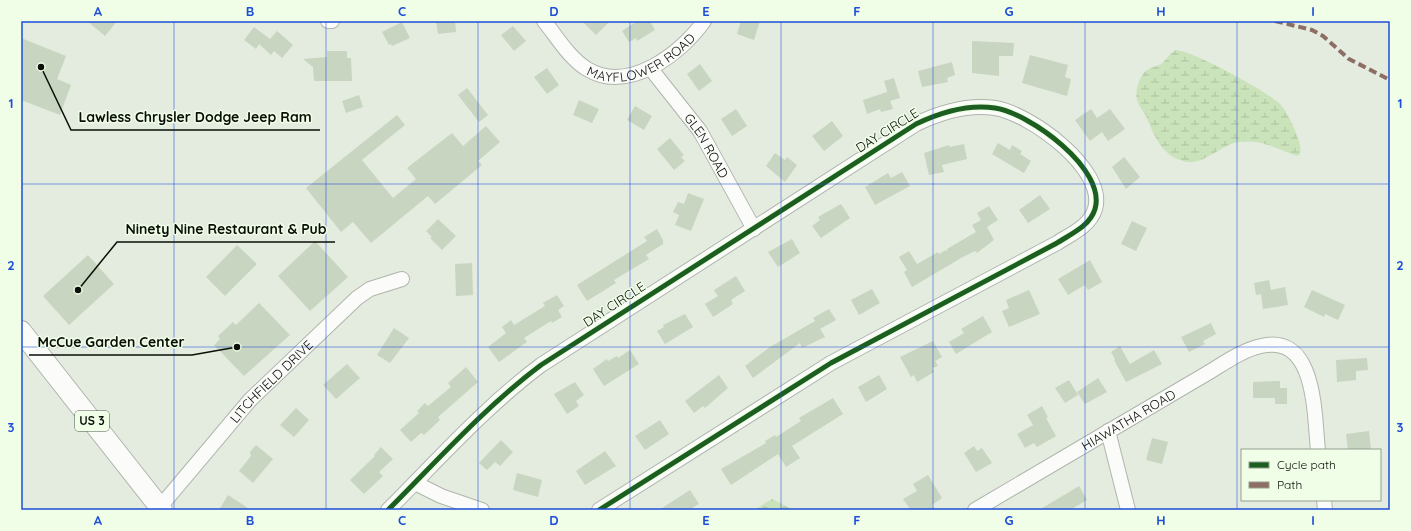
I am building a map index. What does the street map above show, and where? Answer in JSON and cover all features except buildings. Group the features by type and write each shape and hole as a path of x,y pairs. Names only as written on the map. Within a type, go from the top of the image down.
{"highway":[{"name":"US 3","path":"21,332 161,509"}],"street":[{"name":"MAYFLOWER ROAD","path":"544,21 578,62 594,73 608,76 621,76 651,69 682,45 704,21"},
{"name":"GLEN ROAD","path":"651,69 700,131 754,229"},
{"name":"DAY CIRCLE","path":"388,510 457,439 529,374 568,346 754,229 900,132 944,112 967,108 996,108 1018,116 1037,126 1076,159 1086,172 1096,194 1096,201 1093,213 1081,228 1057,243 812,374 599,510"},
{"name":"LITCHFIELD DRIVE","path":"161,509 250,400 356,298 370,289 402,279"},
{"name":"HIAWATHA ROAD","path":"975,510 1245,352 1268,345 1287,349 1300,359 1310,380 1318,449"},
{"path":"1108,431 1128,510"},
{"path":"415,483 436,494 482,510"}],"green space":[{"path":"1176,50 1198,57 1230,72 1280,104 1300,143 1300,154 1297,156 1269,145 1248,141 1231,144 1210,156 1196,161 1188,162 1180,160 1168,153 1158,142 1137,100 1136,94 1138,83 1145,72 1161,64 1171,53"},
{"path":"772,499 794,510 754,510"}],"marked path":[{"path":"1275,21 1312,30 1323,36 1349,59 1390,80"}],"cycle path":[{"path":"388,510 481,416 500,398 541,365 916,124 955,110 975,107 995,108 1010,112 1027,120 1062,145 1078,161 1089,177 1096,193 1093,215 1074,233 831,363 599,510"}],"place":[{"name":"Lawless Chrysler Dodge Jeep Ram","path":"41,67"},
{"name":"Ninety Nine Restaurant & Pub","path":"78,290"},
{"name":"McCue Garden Center","path":"237,347"}]}
